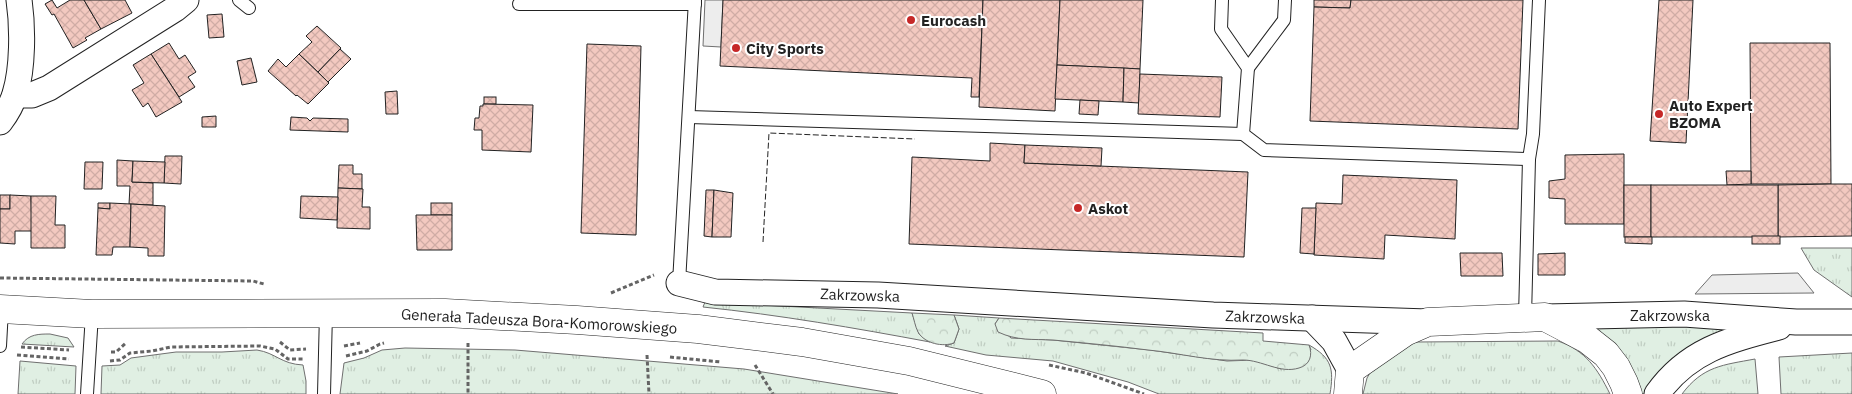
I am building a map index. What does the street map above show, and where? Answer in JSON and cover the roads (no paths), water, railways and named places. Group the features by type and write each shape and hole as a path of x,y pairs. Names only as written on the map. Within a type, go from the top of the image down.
{"street":[{"path":"0,122 15,95 20,59 19,0"},
{"path":"15,95 32,95 49,88 175,9 186,0"},
{"name":"Zakrzowska","path":"679,283 715,292 878,295 1213,315 1428,322 1535,317 1684,314 1796,322 1852,322"},
{"name":"Generała Tadeusza Bora-Komorowskiego","path":"1,309 92,314 446,313 577,320 698,330 802,342 908,361 1042,394"},
{"path":"1535,317 1587,339 1606,354 1616,367 1628,394"},
{"path":"1312,318 1334,341 1349,382 1405,332 1428,322"},
{"path":"1657,394 1668,378 1681,366 1703,352 1726,342 1796,322"}],"lane":[{"path":"1222,0 1220,29 1248,68"},
{"path":"1244,134 1248,68 1284,20 1285,0"},
{"path":"1535,317 1529,159 1533,134 1539,0"},
{"path":"519,4 695,2 679,283"},
{"path":"689,117 1244,134 1264,150 1529,159"},
{"path":"0,346 1,309"},
{"path":"324,394 326,313"},
{"path":"88,394 92,314"}],"place":[{"name":"Eurocash","path":"911,20"},
{"name":"City Sports","path":"736,48"},
{"name":"Auto Expert BZOMA","path":"1659,114"},
{"name":"Askot","path":"1078,208"}]}
